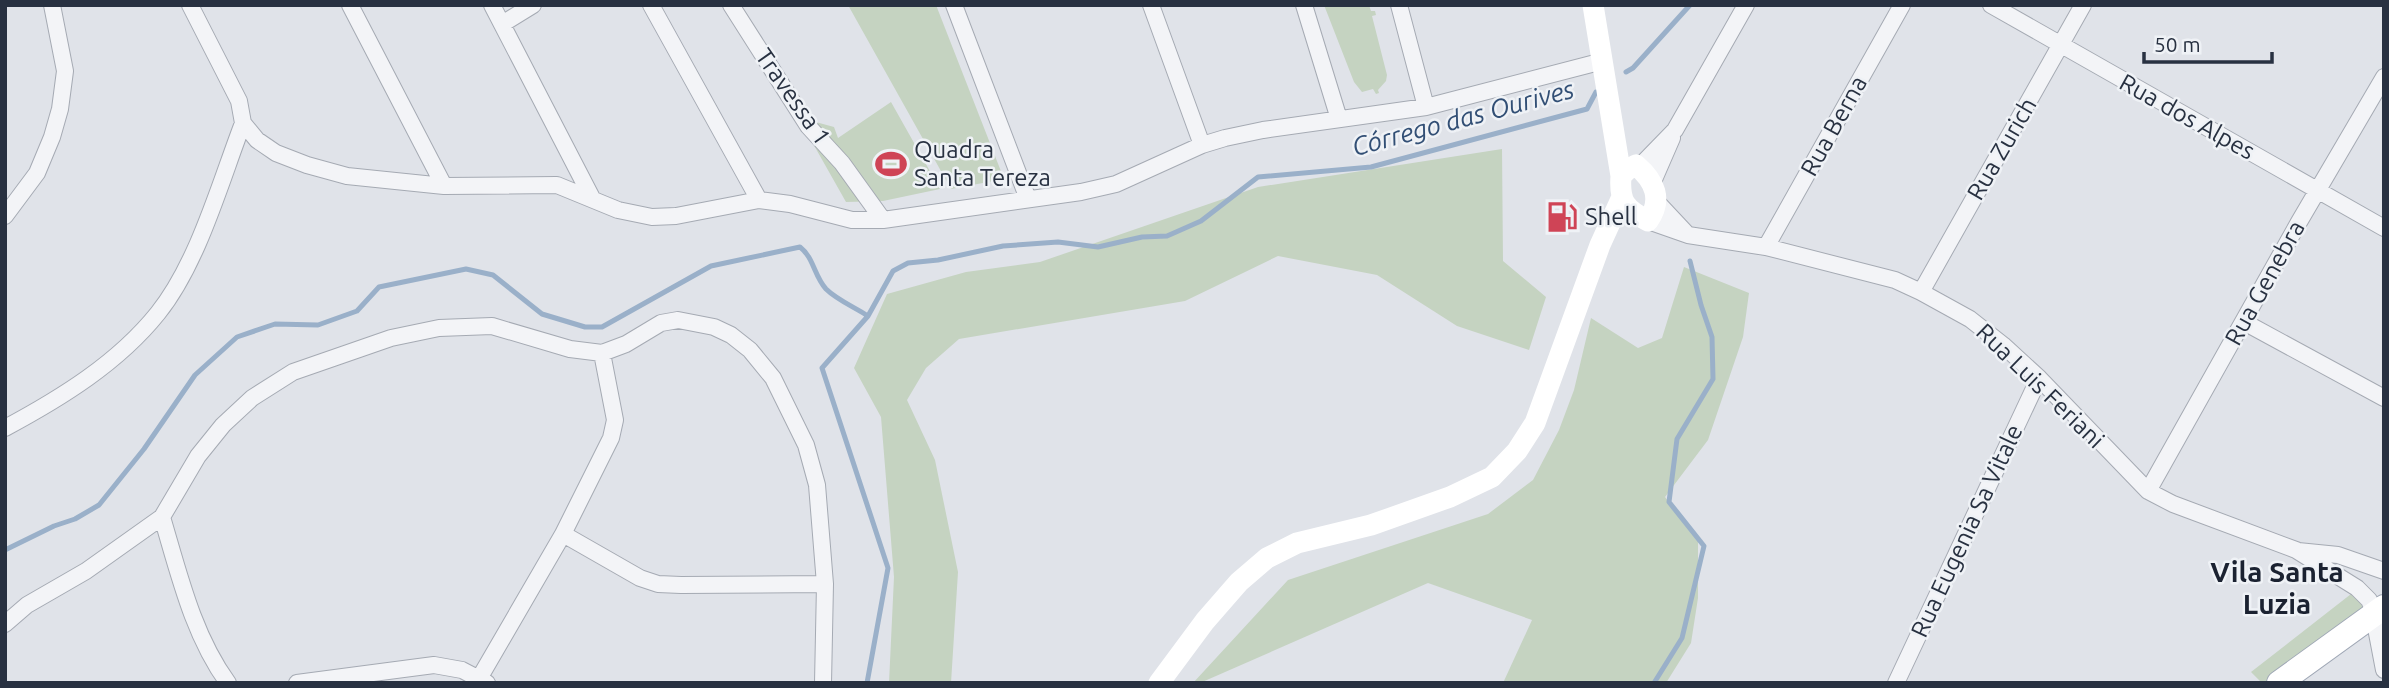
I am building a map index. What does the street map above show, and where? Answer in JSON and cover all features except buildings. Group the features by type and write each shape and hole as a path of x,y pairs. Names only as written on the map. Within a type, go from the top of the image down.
{"main road":[{"path":"1593,5 1614,124 1631,169 1654,192 1655,211 1644,219 1619,228 1600,245"},
{"path":"1159,683 1205,621 1239,582 1267,558 1297,542 1371,525 1450,497 1492,477 1517,452 1535,423 1600,245 1631,169"},
{"path":"1621,199 1644,219"},
{"path":"2279,683 2379,618"},
{"path":"2305,683 2379,618"}],"street":[{"path":"5,216 37,173 60,109 65,71 52,5"},
{"path":"190,5 239,101 243,123 257,140 275,153 347,176 444,186 558,186 618,210 652,217 676,216 759,200 790,204 852,220 884,220 1081,192 1116,184 1202,145 1263,130 1426,107 1603,61"},
{"path":"350,5 444,186"},
{"path":"492,5 592,198"},
{"path":"502,24 533,5"},
{"path":"651,5 759,200"},
{"name":"Travessa 1","path":"731,5 808,126 842,163 884,220"},
{"path":"954,5 1028,199"},
{"path":"1151,5 1202,145"},
{"path":"1304,5 1339,119"},
{"path":"1399,5 1426,107"},
{"path":"1688,235 1654,192 1675,130 1746,5"},
{"name":"Rua Berna","path":"1766,247 1902,5"},
{"name":"Rua dos Alpes","path":"1991,5 2384,228"},
{"name":"Rua Zurich","path":"1921,292 2083,5"},
{"name":"Rua Genebra","path":"2148,491 2384,77"},
{"path":"5,428 90,376 131,344 160,311 184,270 207,220 243,123"},
{"path":"1631,169 1675,130"},
{"name":"Rua Luis Feriani","path":"1644,219 1688,235 1766,247 1895,281 1921,292 1970,319 2039,378 2148,491 2173,504 2296,551 2357,588 2369,600 2379,618"},
{"path":"5,624 27,606 86,571 162,517 198,456 223,425 252,398 293,372 391,338 439,328 492,326 570,349 602,353 626,344 661,323 678,320 714,327 731,335 750,350 773,378 806,445 817,485 825,584 823,683"},
{"path":"2244,322 2384,398"},
{"path":"297,683 434,665 462,670 484,680 604,454 615,420 602,353"},
{"name":"Rua Eugenia Sa Vitale","path":"1896,683 2039,378"},
{"path":"162,517 197,626 228,683"},
{"path":"563,534 640,578 658,584 825,584"},
{"name":"Rua Luis Feriani","path":"2296,551 2338,555 2384,571"},
{"path":"2379,618 2384,670"}],"green space":[{"path":"848,5 936,5 1004,179 951,189"},
{"path":"1324,5 1369,5 1371,11 1375,11 1376,15 1372,16 1387,75 1386,81 1378,90 1379,93 1376,94 1373,89 1362,92 1354,82"},
{"name":"Quadra Santa Tereza","path":"891,102 940,189 883,201 846,202 807,133 812,121 834,127 838,138"},
{"path":"1502,149 1503,261 1546,297 1529,350 1457,326 1377,275 1278,256 1185,301 959,339 926,368 907,400 935,460 958,572 951,683 889,683 894,577 881,417 854,368 887,294 966,272 1040,262 1258,187"},
{"path":"1684,267 1749,293 1743,337 1708,440 1665,497 1698,539 1698,598 1691,643 1666,683 1503,683 1532,620 1428,583 1200,683 1193,683 1288,580 1488,514 1533,480 1559,430 1574,390 1591,318 1638,348 1662,338"},
{"path":"2351,594 2361,603 2365,616 2272,683 2262,683 2251,672"}],"waterway":[{"name":"Córrego das Ourives","path":"1626,72 1633,68 1690,5"},
{"name":"Córrego das Ourives","path":"5,550 54,526 75,519 99,505 144,449 195,375 237,337 275,324 318,325 357,311 379,287 466,269 493,275 542,314 585,327 602,327 711,266 800,247 805,251 826,289 868,316 893,271 908,263 938,260 1003,246 1058,242 1098,247 1142,237 1167,236 1201,221 1258,177 1371,167 1587,109 1596,92"},
{"path":"1654,683 1682,638 1704,546 1669,502 1677,439 1713,379 1712,337 1690,261"},
{"path":"867,683 888,568 822,368 868,316"}],"place":[{"name":"Quadra Santa Tereza","path":"891,164"},
{"name":"Shell","path":"1562,217"}],"district":[{"name":"Vila Santa Luzia","path":"2277,588"}]}
